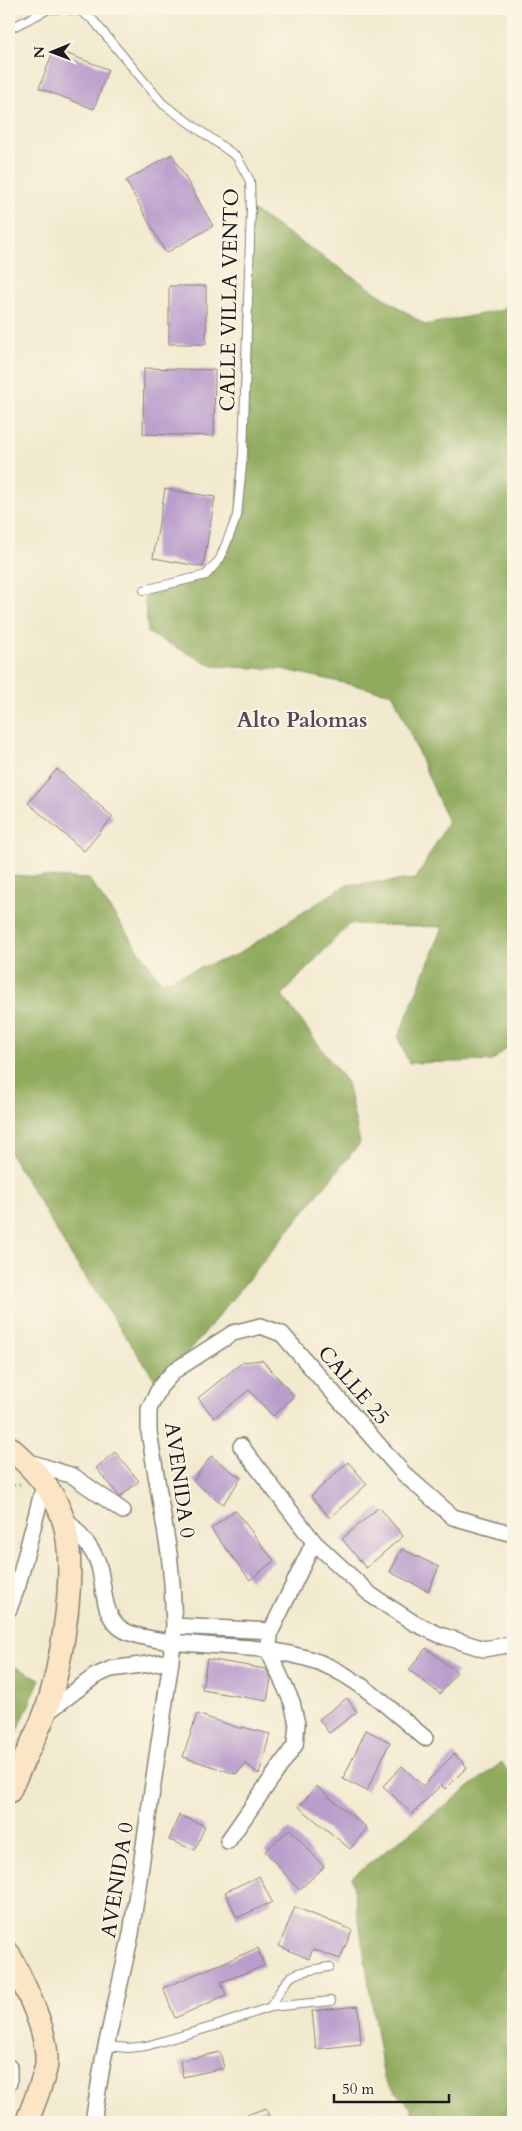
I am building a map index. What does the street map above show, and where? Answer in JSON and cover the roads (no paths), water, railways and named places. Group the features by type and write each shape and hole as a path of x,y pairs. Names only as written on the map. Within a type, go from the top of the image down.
{"main road":[{"path":"9,1792 44,1715 62,1650 69,1590 67,1539 61,1512 44,1485 17,1453"},
{"path":"9,1954 43,2031 47,2050 46,2068 27,2122"}],"street":[{"name":"CALLE 25","path":"160,1387 174,1371 233,1333 261,1326 282,1334 403,1473 453,1518 513,1534"},
{"name":"AVENIDA 0","path":"93,2122 106,2046 131,1934 171,1661 174,1626 169,1553 149,1432 149,1409 160,1387"},
{"path":"241,1446 314,1542 371,1595 414,1623 440,1635 484,1649 513,1644"},
{"path":"17,1453 73,1476 123,1511"},
{"path":"9,1609 18,1586 44,1485"},
{"path":"61,1512 98,1562 104,1596 111,1618 120,1628 132,1634 172,1642 268,1650 307,1658 334,1668 359,1683 425,1738"},
{"path":"228,1841 295,1745 297,1724 292,1702 268,1650 271,1631 314,1542"},
{"path":"174,1626 271,1631"},
{"path":"44,1715 96,1676 111,1669 171,1661"},
{"path":"9,2067 9,2083"}],"lane":[{"name":"CALLE VILLA VENTO","path":"9,29 49,9 80,11 93,20 163,104 237,157 250,181 251,209 243,454 237,516 220,559 206,575 144,590"},
{"path":"271,2007 286,1980 296,1973 329,1967"},
{"path":"106,2046 128,2048 146,2046 271,2007 331,2001"}],"district":[{"name":"Alto Palomas","path":"302,719"}]}
